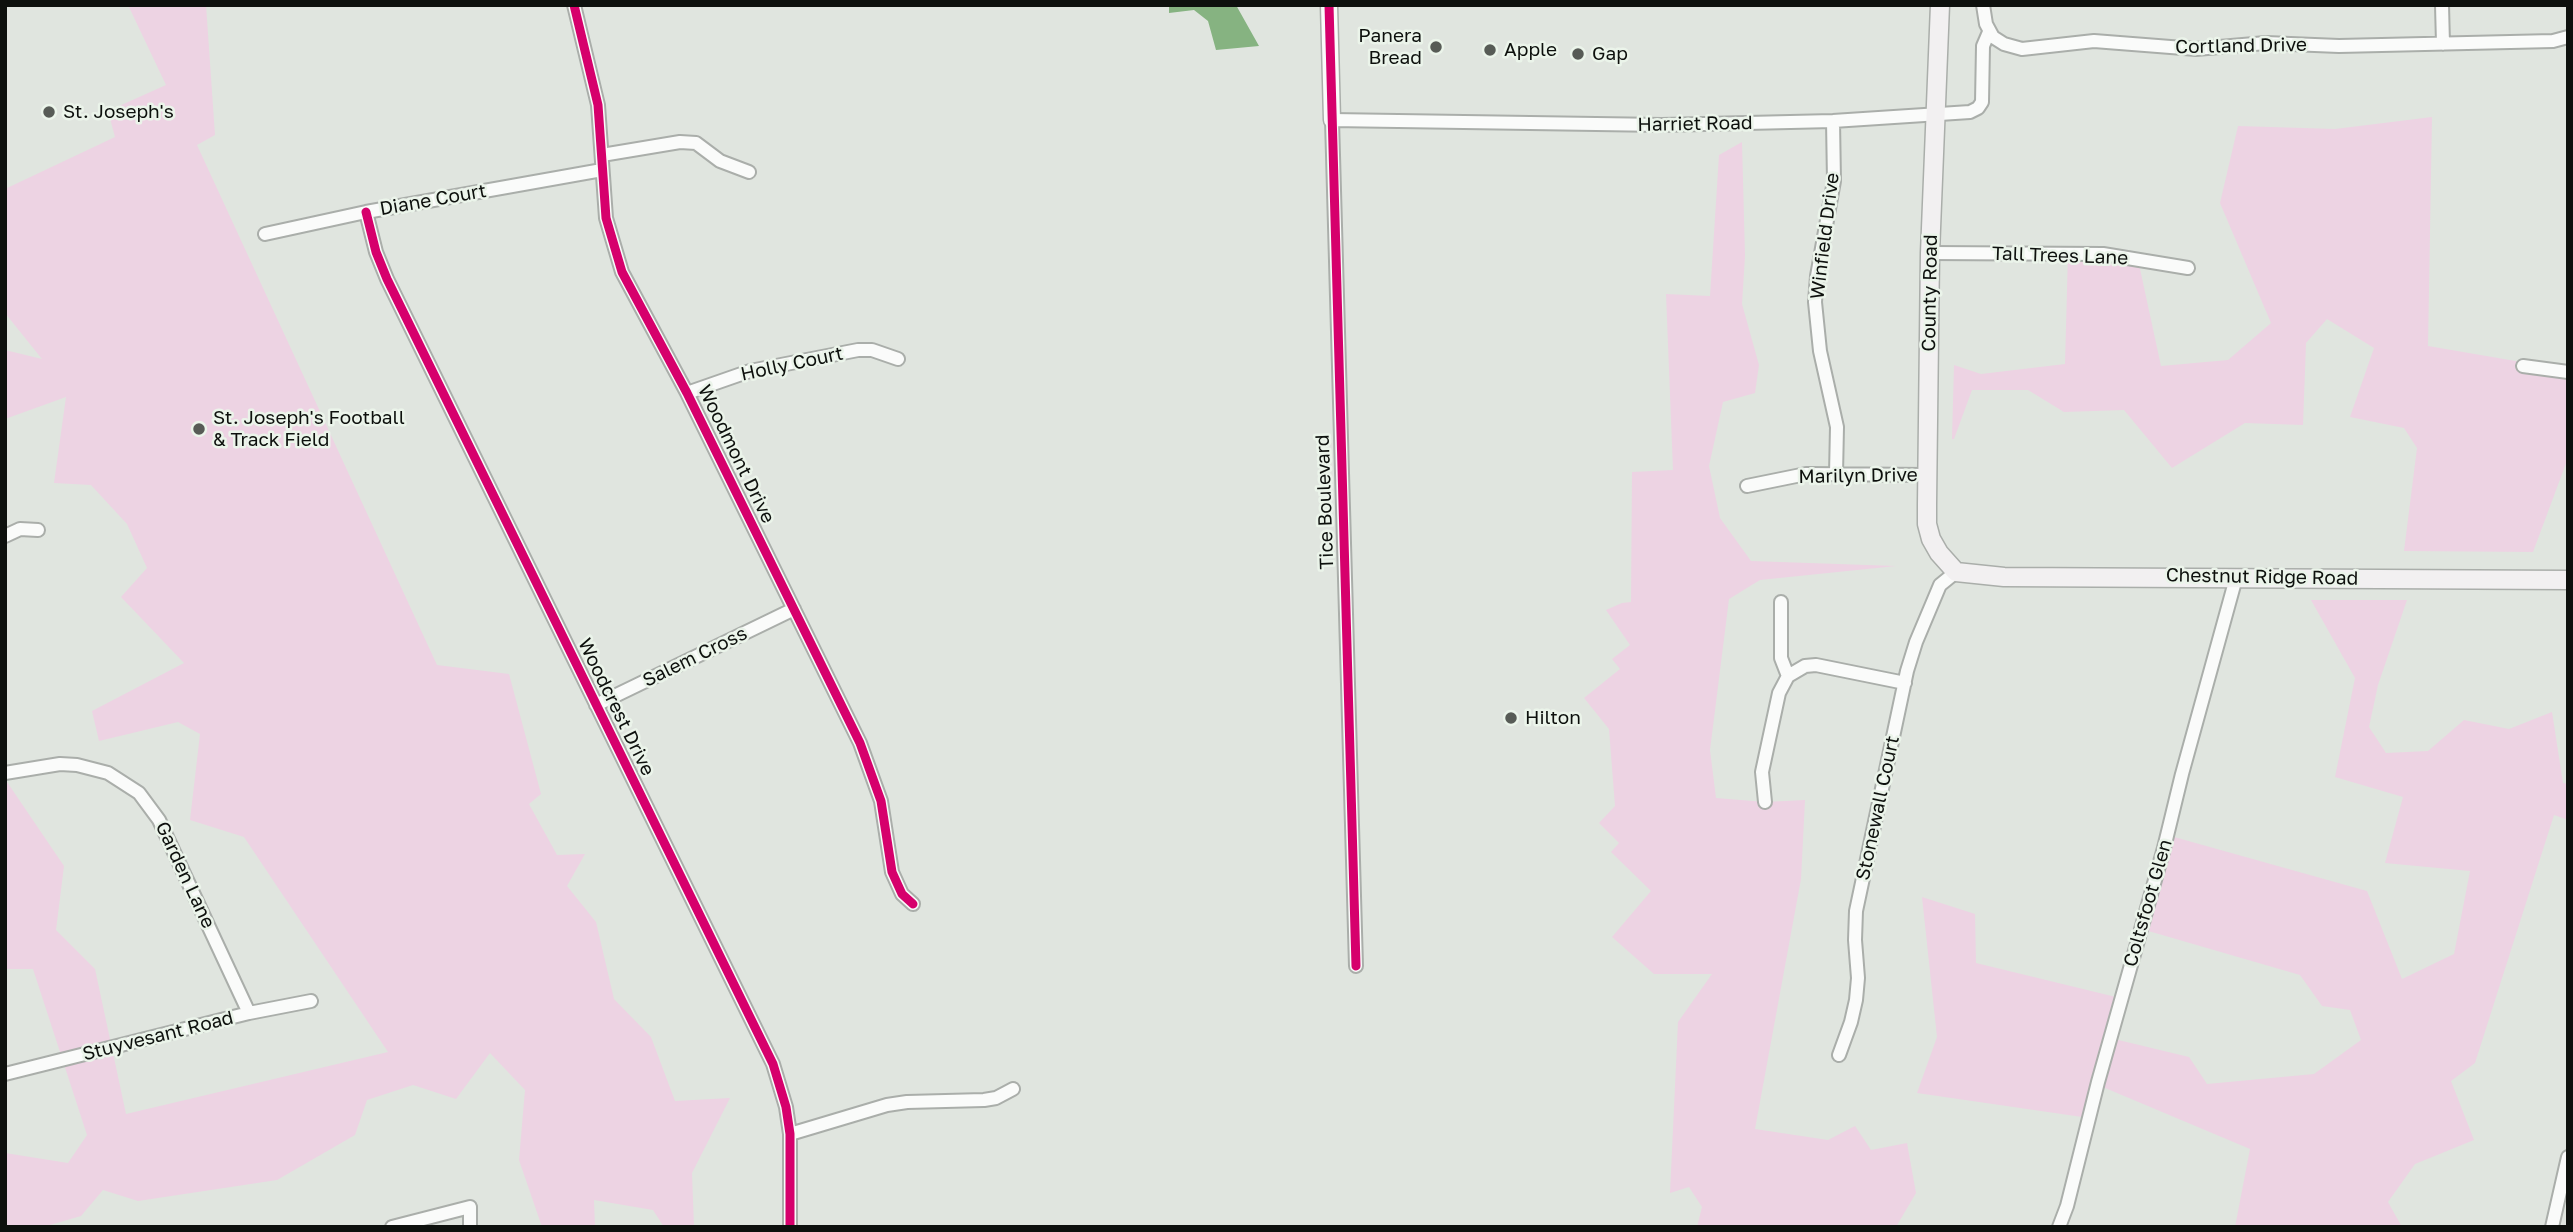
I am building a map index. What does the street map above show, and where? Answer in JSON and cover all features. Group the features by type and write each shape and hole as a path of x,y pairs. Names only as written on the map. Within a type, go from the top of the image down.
{"main road":[{"name":"County Road","path":"1940,5 1930,253 1927,475 1929,532 1939,554 1956,572"},
{"name":"Chestnut Ridge Road","path":"1956,572 2004,577 2568,580"}],"street":[{"name":"Woodmont Drive","path":"574,5 598,105 606,218 622,272 687,393 868,762 881,801 892,872 902,894 913,904"},
{"name":"Tice Boulevard","path":"1326,5 1330,38 1356,966"},
{"path":"1983,5 1983,17 1989,32"},
{"path":"2442,5 2442,44"},
{"name":"Harriet Road","path":"1332,120 1662,125 1833,121 1970,112 1980,106 1983,46 1989,32"},
{"name":"Cortland Drive","path":"1989,32 2004,44 2022,48 2101,41 2196,50 2266,43 2339,46 2442,44 2558,41 2568,37"},
{"name":"Winfield Drive","path":"1833,121 1834,181 1821,250 1815,302 1820,351 1838,427 1836,474"},
{"path":"602,155 680,142 696,144 720,161 749,172"},
{"name":"Diane Court","path":"265,234 366,212 602,170"},
{"name":"Woodcrest Drive","path":"366,212 376,252 387,279 773,1064 781,1086 790,1133 790,1227"},
{"name":"Tall Trees Lane","path":"1930,253 2103,254 2189,268"},
{"name":"Holly Court","path":"687,393 750,371 858,350 879,351 898,359"},
{"path":"2523,366 2568,372"},
{"name":"Marilyn Drive","path":"1747,486 1794,476 1927,475"},
{"path":"5,536 20,529 38,530"},
{"name":"Stonewall Court","path":"1839,1055 1852,1022 1856,1000 1856,911 1905,683 1927,613 1940,585 1956,572"},
{"name":"Coltsfoot Glen","path":"2059,1227 2067,1206 2098,1082 2236,578"},
{"path":"1781,602 1781,658 1788,676"},
{"name":"Salem Cross","path":"596,705 794,609"},
{"path":"1765,802 1762,772 1779,693 1788,676 1805,667 1816,665 1905,683"},
{"name":"Garden Lane","path":"5,774 60,764 77,765 108,773 139,793 159,820 249,1013"},
{"name":"Stuyvesant Road","path":"5,1074 249,1013 311,1002"},
{"path":"790,1133 887,1105 984,1100 1013,1088"},
{"path":"2552,1227 2568,1157"},
{"path":"392,1227 470,1207 470,1227"}],"shaded area":[{"path":"128,5 206,5 215,135 197,145 437,665 509,674 541,794 529,804 557,855 585,854 567,886 596,922 614,999 651,1037 675,1101 730,1098 692,1173 694,1227 664,1227 653,1210 594,1200 595,1227 542,1227 519,1160 525,1090 490,1053 456,1099 413,1085 367,1100 355,1135 277,1180 138,1201 103,1190 81,1216 43,1227 5,1227 5,1153 68,1163 87,1135 33,969 5,969 5,779 64,866 56,930 95,969 126,1114 388,1052 244,837 190,820 200,734 178,722 99,741 92,711 184,663 121,597 147,568 127,524 91,485 54,483 66,397 5,419 5,350 42,359 5,313 5,189 115,137 108,111 166,85"},
{"path":"1169,5 1236,5 1259,46 1216,50 1208,21 1194,10 1169,13"},
{"path":"2432,117 2428,346 2568,370 2568,458 2533,552 2404,551 2417,448 2404,428 2350,417 2374,348 2327,319 2306,343 2303,425 2245,423 2172,468 2124,410 2064,412 2028,390 1972,390 1952,439 1954,365 1981,374 2065,364 2068,253 2137,255 2161,366 2228,360 2271,323 2220,203 2238,126 2335,129"},
{"path":"1742,142 1745,256 1742,304 1759,365 1755,393 1723,402 1709,466 1720,518 1751,561 1896,566 1760,580 1729,599 1710,750 1716,798 1765,802 1805,800 1801,879 1755,1129 1828,1140 1855,1126 1871,1150 1907,1143 1916,1193 1896,1227 1697,1227 1702,1207 1689,1187 1670,1193 1678,1022 1712,974 1654,974 1612,937 1651,891 1611,852 1619,843 1599,823 1615,806 1609,729 1584,698 1620,669 1612,659 1630,645 1606,610 1631,602 1632,472 1673,470 1666,294 1710,296 1719,155"},
{"path":"2311,600 2407,600 2378,685 2369,727 2386,753 2428,751 2464,720 2509,729 2552,712 2563,783 2568,784 2568,820 2554,815 2475,1063 2451,1081 2474,1140 2415,1164 2388,1202 2402,1227 2235,1227 2250,1149 2098,1085 2089,1118 1917,1093 1937,1037 1922,897 1975,914 1976,963 2120,998 2110,1038 2189,1057 2207,1084 2314,1074 2361,1040 2350,1010 2322,1006 2300,975 2138,928 2167,835 2367,891 2402,979 2454,954 2470,871 2385,863 2403,797 2335,777 2355,678"}],"cycle path":[{"path":"574,5 598,105 606,218 622,272 687,393 860,743 881,801 892,872 902,894 913,904"},
{"path":"1329,5 1356,966"},
{"path":"366,212 376,252 387,279 773,1064 786,1107 790,1134 790,1227"}],"place":[{"name":"Panera Bread","path":"1436,47"},
{"name":"Apple","path":"1490,50"},
{"name":"Gap","path":"1578,54"},
{"name":"St. Joseph's","path":"49,112"},
{"name":"St. Joseph's Football & Track Field","path":"199,429"},
{"name":"Hilton","path":"1511,718"}]}
